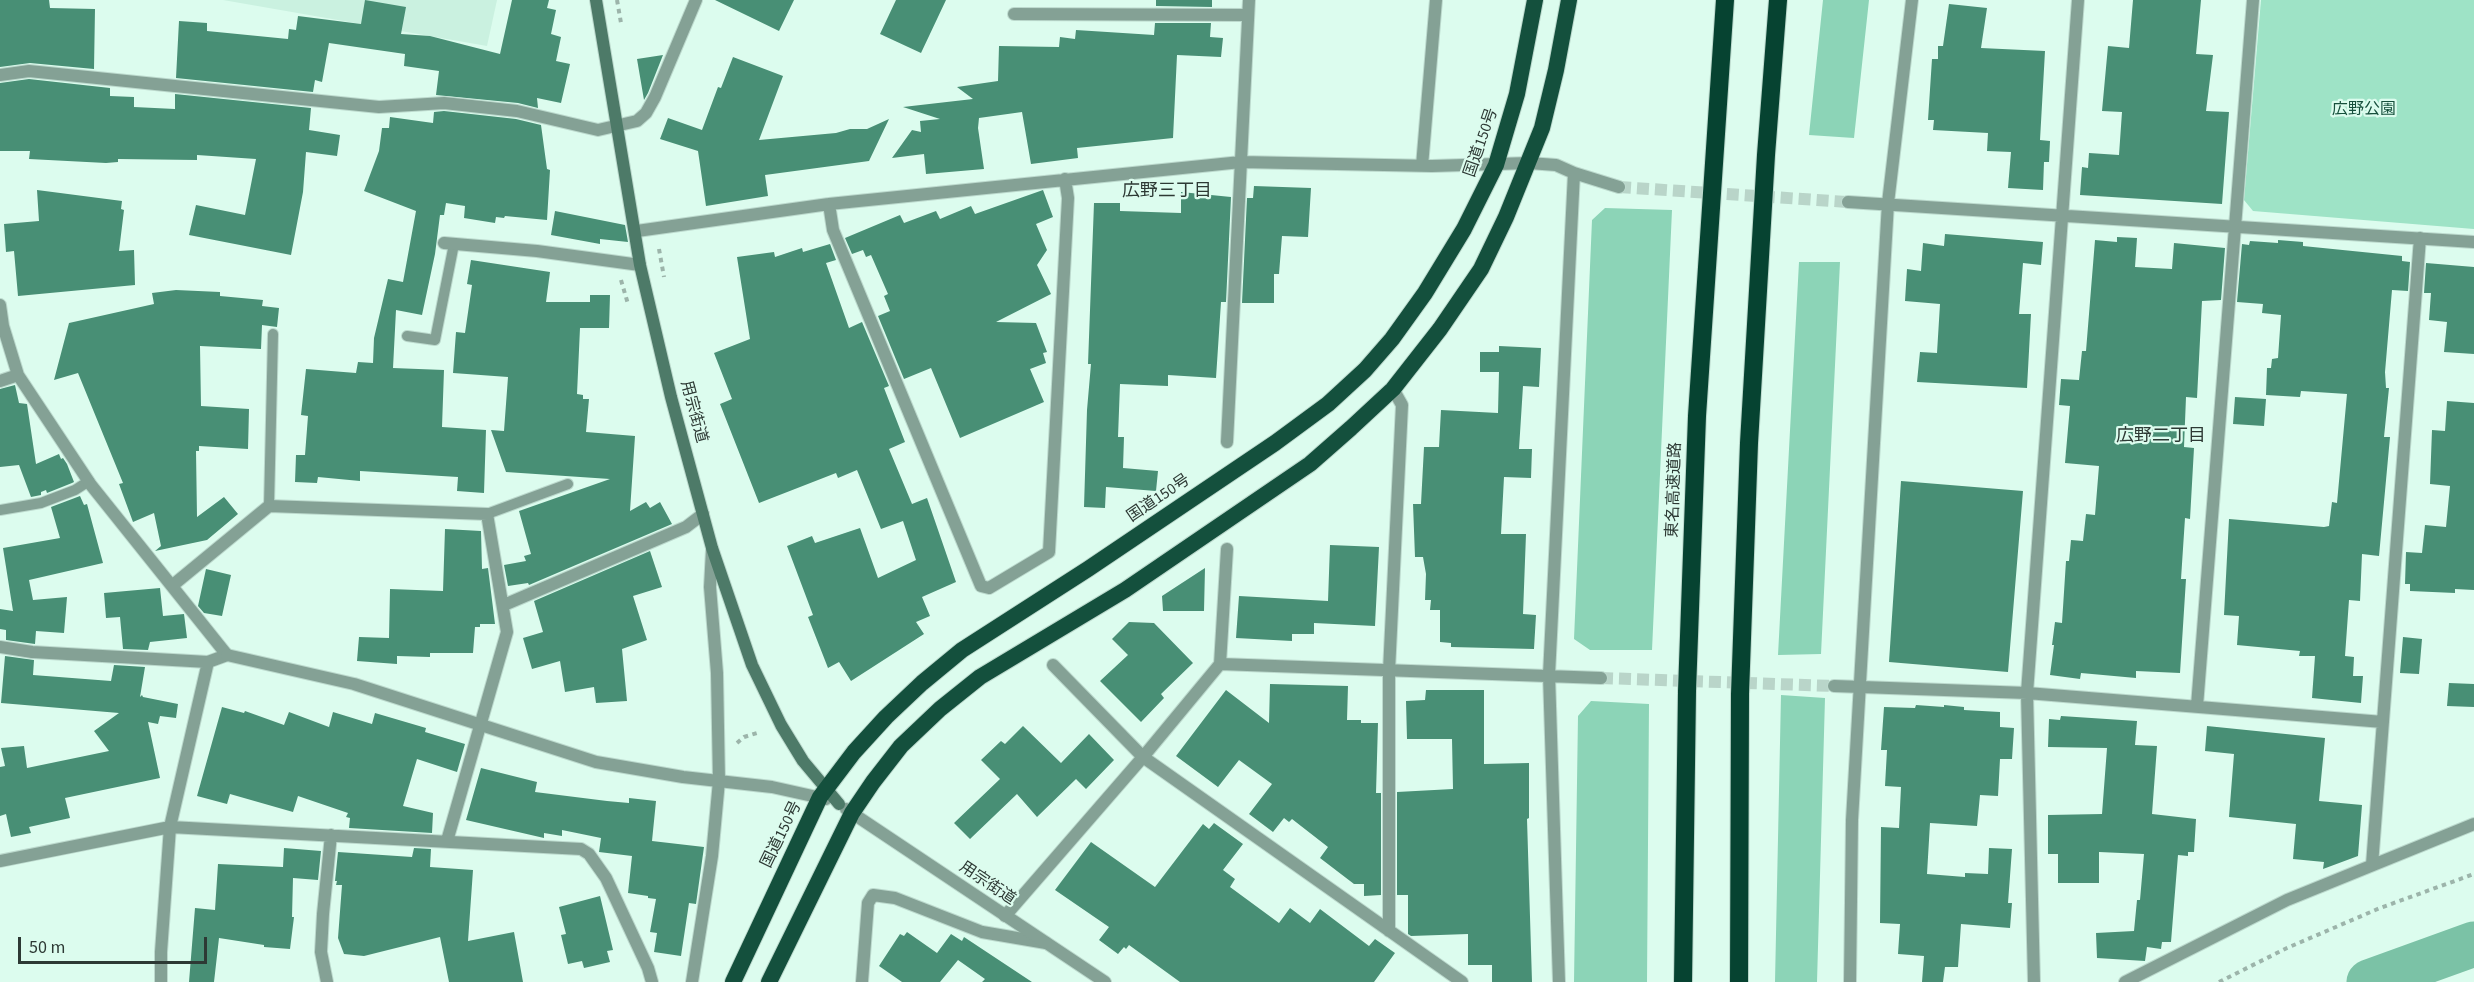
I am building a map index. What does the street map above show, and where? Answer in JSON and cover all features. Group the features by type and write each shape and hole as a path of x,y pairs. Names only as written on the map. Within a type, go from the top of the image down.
{"highway":[{"name":"国道150号","path":"733,982 822,793 854,752 886,717 962,650 1088,569 1265,450 1335,397 1365,370 1392,339 1425,293 1474,212 1496,165 1517,94 1535,0"},
{"path":"769,982 845,808 873,782 901,746 940,709 980,677 1125,590 1300,470 1352,428 1393,389 1440,329 1481,269 1506,217 1542,128 1557,69 1569,0"},
{"name":"東名高速道路","path":"1683,982 1687,691 1697,416 1725,0"},
{"path":"1739,982 1740,694 1749,443 1766,155 1778,0"}],"main road":[{"name":"用宗街道","path":"596,0 637,231 640,265 671,397 712,548 752,665 781,725 822,793 845,808"}],"street":[{"path":"0,75 29,71 379,107 444,103 517,111 598,130 637,121 646,113 696,0"},
{"path":"1227,442 1249,0"},
{"path":"1422,166 1436,0"},
{"path":"1850,982 1852,820 1888,203 1912,0"},
{"path":"2034,982 2027,693 2078,0"},
{"path":"2197,706 2253,0"},
{"path":"1014,14 1248,15"},
{"path":"637,231 829,204 1242,162 1422,166 1529,163 1556,165 1619,187"},
{"path":"1559,982 1549,675 1574,173"},
{"path":"829,204 833,230 981,586 989,588 1048,552 1068,198 1065,179"},
{"path":"1848,202 2474,242"},
{"path":"2372,865 2420,238"},
{"path":"449,243 537,251 640,265"},
{"path":"0,305 3,326 18,375 88,481 227,655"},
{"path":"0,381 18,375"},
{"path":"1389,931 1389,671 1402,405 1393,389"},
{"path":"172,585 269,506 487,514 507,632 447,841"},
{"path":"504,605 686,527 703,514"},
{"path":"692,982 712,856 719,781 717,673 711,587 712,548"},
{"path":"1005,916 1220,664 1227,549"},
{"path":"0,647 32,652 208,662 227,655 354,684 596,762 719,781 822,793"},
{"path":"161,982 170,827 208,662"},
{"path":"1220,664 1600,678"},
{"path":"1053,665 1143,757 1462,982"},
{"path":"1834,686 2027,693 2383,722"},
{"name":"用宗街道","path":"845,808 1105,982"},
{"path":"2125,982 2287,900 2474,824"},
{"path":"0,861 170,827 581,849 589,854 606,878 648,968 652,982"},
{"path":"327,982 321,952 331,835"},
{"path":"862,982 868,903 873,895 895,898 982,932 1046,943"}],"lane":[{"path":"407,336 435,340 449,243"},
{"path":"269,506 273,334"},
{"path":"0,510 41,503 75,490 88,481"},
{"path":"487,514 568,484"}],"path":[{"path":"618,0 623,33"},
{"path":"655,228 665,281"},
{"path":"2219,982 2287,948 2380,908 2474,874"}],"shaded area":[{"path":"223,0 497,0 487,46"}],"green space":[{"path":"1823,0 1869,0 1854,138 1809,135"},
{"name":"広野公園","path":"2261,0 2474,0 2474,229 2253,211 2244,200"},
{"path":"1605,208 1672,210 1652,650 1590,650 1574,639 1592,220"},
{"path":"1799,262 1840,262 1821,654 1778,655"},
{"path":"1781,695 1825,698 1817,982 1775,982"},
{"path":"1591,701 1649,704 1647,982 1574,982 1578,716"}],"building":[{"path":"0,0 49,0 50,8 95,9 94,69 30,63 0,67"},
{"path":"365,0 406,7 401,34 430,36 500,54 512,0 549,0 547,8 556,10 551,34 561,37 556,61 570,64 561,103 537,98 538,108 518,103 436,95 439,71 404,66 405,54 329,43 322,82 315,80 313,92 176,78 179,21 207,23 207,31 288,39 289,29 296,30 298,16 361,24"},
{"path":"715,0 794,0 779,31"},
{"path":"896,0 946,0 921,53 880,34"},
{"path":"1156,0 1212,0 1212,7 1156,6"},
{"path":"2133,0 2201,0 2196,54 2213,55 2206,111 2229,112 2222,204 2080,195 2082,167 2088,168 2089,153 2119,155 2122,112 2102,111 2108,46 2129,48"},
{"path":"1949,4 1987,8 1981,48 2045,51 2040,140 2050,141 2049,162 2044,162 2043,190 2008,188 2011,152 1987,151 1988,133 1933,130 1934,120 1928,120 1932,59 1938,59 1938,46 1943,46"},
{"path":"1155,23 1211,23 1210,37 1223,38 1221,57 1177,55 1173,138 1077,148 1078,158 1031,164 1022,112 979,118 978,128 984,169 926,174 924,154 892,158 912,130 921,132 920,121 940,119 903,107 973,99 957,87 998,81 999,46 1059,47 1060,37 1075,39 1076,30 1154,35"},
{"path":"663,55 648,93 644,100 637,59"},
{"path":"733,57 783,76 759,140 867,129 889,119 869,161 765,175 768,196 706,206 698,151 660,139 668,118 702,130 718,87 721,88"},
{"path":"29,79 110,88 110,96 134,97 134,107 175,109 175,94 311,108 309,130 340,135 337,156 306,152 303,192 291,255 189,235 196,205 245,215 256,159 197,155 197,160 118,159 118,162 106,163 29,159 30,151 0,151 0,83"},
{"path":"444,111 516,119 541,125 547,169 550,170 547,220 505,216 504,218 496,217 495,223 464,218 465,206 446,203 444,215 440,215 435,254 422,315 396,310 393,368 444,370 442,427 486,430 484,493 457,491 458,477 360,471 360,481 318,477 317,483 295,482 296,455 305,455 308,416 301,415 306,369 356,373 358,362 373,363 374,338 388,279 403,282 416,211 364,191 379,151 382,128 389,128 390,117 433,123 434,112"},
{"path":"1254,186 1311,188 1308,237 1282,236 1279,274 1274,274 1274,303 1242,303 1247,198 1253,198"},
{"path":"37,190 122,201 121,209 124,210 119,251 134,250 135,285 18,296 14,251 6,252 4,224 39,221"},
{"path":"1043,190 1053,217 1036,224 1047,250 1037,265 1051,294 996,322 1036,323 1047,352 1043,353 1046,363 1030,369 1044,402 960,438 931,368 904,379 878,316 890,311 884,296 888,294 871,255 866,257 863,250 852,254 845,238 900,215 904,223 936,211 940,219 971,206 975,214"},
{"path":"1181,192 1231,197 1226,302 1221,302 1216,378 1168,375 1168,386 1120,384 1118,437 1124,437 1123,468 1158,471 1156,491 1106,487 1105,508 1084,507 1091,364 1088,364 1094,203 1120,203 1120,211 1181,213"},
{"path":"555,211 625,225 628,242 600,239 600,244 551,235"},
{"path":"1945,234 2043,242 2041,265 2023,263 2019,314 2031,314 2027,388 1917,382 1920,352 1937,353 1940,304 1905,301 1907,269 1921,271 1923,243 1944,246"},
{"path":"2117,237 2137,238 2135,267 2172,269 2174,243 2225,248 2221,300 2202,301 2197,398 2186,397 2184,447 2194,448 2190,519 2185,518 2181,579 2186,579 2180,673 2136,671 2136,678 2081,673 2080,679 2050,675 2054,645 2052,645 2055,622 2062,623 2066,561 2069,561 2071,540 2083,541 2086,514 2095,515 2099,466 2065,463 2070,406 2059,405 2061,379 2079,380 2082,351 2086,351 2095,240 2117,242"},
{"path":"2278,240 2303,242 2303,246 2402,256 2402,261 2410,262 2408,291 2392,290 2385,372 2386,388 2389,388 2384,437 2390,437 2379,556 2362,554 2360,601 2349,600 2345,656 2354,657 2353,676 2363,676 2361,703 2312,698 2315,656 2299,656 2300,651 2237,645 2239,616 2224,615 2229,519 2324,527 2329,526 2332,502 2337,503 2347,394 2301,391 2300,397 2266,395 2267,368 2271,368 2272,359 2278,358 2281,315 2262,313 2263,304 2237,302 2242,244 2249,245 2250,241 2278,243"},
{"path":"830,244 836,260 826,263 849,328 862,322 889,386 884,388 905,442 889,449 912,504 927,498 956,582 922,597 930,616 916,622 924,634 851,681 839,662 828,668 808,617 813,615 787,546 812,536 815,543 860,528 878,578 916,560 903,521 881,529 857,470 838,478 836,473 759,503 720,404 732,399 714,353 750,339 737,257 774,252 775,257 802,248 803,252"},
{"path":"471,260 550,272 546,302 590,302 590,295 610,295 609,328 580,328 577,394 583,395 583,399 589,399 586,432 635,436 630,511 646,502 650,508 660,502 672,524 529,585 528,583 508,586 504,565 526,561 524,556 531,554 519,511 610,479 506,472 491,430 504,431 508,377 453,373 456,332 465,333 472,285 467,284"},
{"path":"2426,263 2474,267 2474,354 2444,352 2447,322 2429,320 2431,293 2424,293"},
{"path":"176,290 220,292 220,296 263,300 262,306 279,308 277,327 262,325 261,349 200,346 201,406 249,409 248,449 199,446 199,451 196,451 197,517 224,497 238,514 207,540 155,551 161,546 154,513 133,522 119,484 123,483 78,373 54,380 69,323 154,304 152,293"},
{"path":"1499,346 1541,348 1539,387 1523,386 1519,449 1532,449 1531,478 1504,477 1501,534 1526,534 1523,614 1536,615 1534,649 1451,647 1451,643 1440,642 1440,610 1430,610 1431,600 1425,600 1426,574 1423,557 1415,557 1413,504 1421,504 1424,447 1439,447 1441,410 1498,413 1499,372 1480,372 1480,352 1499,352"},
{"path":"15,385 19,403 27,404 36,464 59,454 67,464 74,482 31,497 19,465 0,467 0,389"},
{"path":"2235,397 2266,399 2264,426 2233,424"},
{"path":"2447,401 2474,403 2474,590 2455,589 2455,593 2410,591 2410,584 2405,584 2406,552 2422,553 2425,525 2446,527 2450,486 2430,484 2432,430 2445,431"},
{"path":"1901,481 2023,491 2008,672 1889,662"},
{"path":"80,496 84,505 87,504 103,563 29,580 33,600 67,597 64,633 36,631 35,644 6,640 6,630 0,629 0,609 13,611 3,548 60,538 51,507"},
{"path":"445,529 481,531 482,569 488,568 495,624 480,624 480,627 475,627 473,653 430,653 430,657 397,656 397,664 357,661 359,637 389,638 390,589 443,591"},
{"path":"1330,545 1379,547 1375,626 1314,623 1314,634 1292,634 1292,641 1236,638 1239,596 1328,601"},
{"path":"650,551 662,587 633,596 647,640 622,649 627,701 596,703 594,687 565,692 560,661 532,669 523,638 543,632 534,601"},
{"path":"1205,568 1204,611 1163,611 1162,596"},
{"path":"206,569 231,575 222,616 204,613 198,606"},
{"path":"160,588 163,616 184,614 187,638 150,642 148,650 123,649 120,617 106,618 104,593"},
{"path":"1129,622 1154,623 1193,663 1161,694 1164,698 1141,722 1100,681 1128,655 1112,639"},
{"path":"2403,637 2422,639 2419,674 2400,673"},
{"path":"5,656 34,660 33,675 111,681 114,665 145,667 140,697 142,695 178,704 176,718 160,716 158,724 148,722 160,778 65,798 70,818 29,827 31,833 11,837 6,814 0,816 0,767 5,766 1,748 24,746 27,768 109,751 94,731 119,713 1,703"},
{"path":"2449,683 2474,684 2474,707 2447,706"},
{"path":"1270,684 1348,686 1347,720 1378,723 1376,793 1381,793 1381,895 1364,896 1364,884 1354,884 1320,858 1328,847 1292,819 1289,822 1284,818 1273,832 1249,814 1272,784 1239,760 1218,787 1176,756 1226,690 1269,723"},
{"path":"1426,690 1484,690 1484,764 1529,763 1529,818 1527,819 1532,982 1492,982 1492,965 1468,965 1468,934 1411,936 1408,934 1408,895 1397,895 1397,792 1453,789 1452,739 1407,739 1406,701 1425,700"},
{"path":"1916,705 1944,707 1944,705 1964,707 1964,710 2000,712 2000,727 2014,728 2012,759 2000,759 1998,796 1980,795 1977,826 1930,823 1927,874 1965,877 1965,873 1988,874 1989,848 2012,849 2008,903 2012,903 2010,928 1961,924 1958,967 1945,967 1943,982 1922,982 1924,956 1898,954 1900,924 1880,923 1881,827 1899,828 1901,787 1885,786 1887,750 1881,750 1884,707 1915,708"},
{"path":"222,707 244,713 245,711 284,725 289,712 329,727 333,712 372,724 375,713 426,728 425,732 465,744 457,772 417,759 403,806 433,813 432,833 349,828 350,818 346,817 348,813 298,796 293,812 230,794 227,804 197,796"},
{"path":"2061,716 2137,721 2135,745 2157,746 2152,814 2196,819 2194,852 2188,852 2188,856 2178,855 2171,942 2162,942 2161,949 2147,947 2145,961 2097,958 2096,933 2134,931 2137,900 2140,900 2144,854 2099,852 2099,883 2058,883 2058,854 2048,854 2048,815 2102,814 2107,748 2048,747 2049,719 2060,720"},
{"path":"1023,726 1061,763 1089,734 1114,760 1086,789 1076,779 1037,817 1017,794 970,839 954,823 1000,779 981,760 1001,741 1005,744"},
{"path":"2207,726 2325,738 2319,801 2362,805 2358,856 2323,869 2324,862 2293,859 2296,824 2229,817 2234,754 2205,751"},
{"path":"481,768 537,782 535,792 629,803 629,798 656,801 652,841 704,847 696,904 689,903 681,956 654,952 657,933 650,932 656,899 628,893 632,856 599,852 601,838 562,830 562,836 544,833 544,838 466,820"},
{"path":"1214,823 1243,844 1223,870 1235,879 1230,887 1279,923 1290,908 1310,923 1320,909 1369,946 1375,939 1395,953 1374,982 1180,982 1129,945 1118,954 1099,940 1109,927 1055,890 1091,842 1155,887 1203,824 1209,829"},
{"path":"284,848 321,851 318,880 293,878 292,917 294,917 290,949 264,947 264,945 219,938 214,982 189,982 195,908 215,910 218,864 283,867"},
{"path":"414,848 431,849 430,867 473,870 468,941 514,932 523,982 449,982 440,937 364,956 344,954 338,938 342,885 336,885 337,881 335,881 338,852 412,857"},
{"path":"600,896 613,950 607,951 610,962 584,968 582,961 568,964 561,935 566,934 559,907"},
{"path":"907,932 937,953 951,934 962,941 964,937 1032,982 982,982 985,979 958,960 940,982 902,982 879,966 900,934 904,936"}],"waterway":[{"path":"2369,982 2474,944"}],"tunnel":[{"path":"1619,187 1848,202"},
{"path":"1601,678 1834,686"}],"district":[{"name":"広野三丁目","path":"1167,192"},
{"name":"広野二丁目","path":"2161,437"}]}
